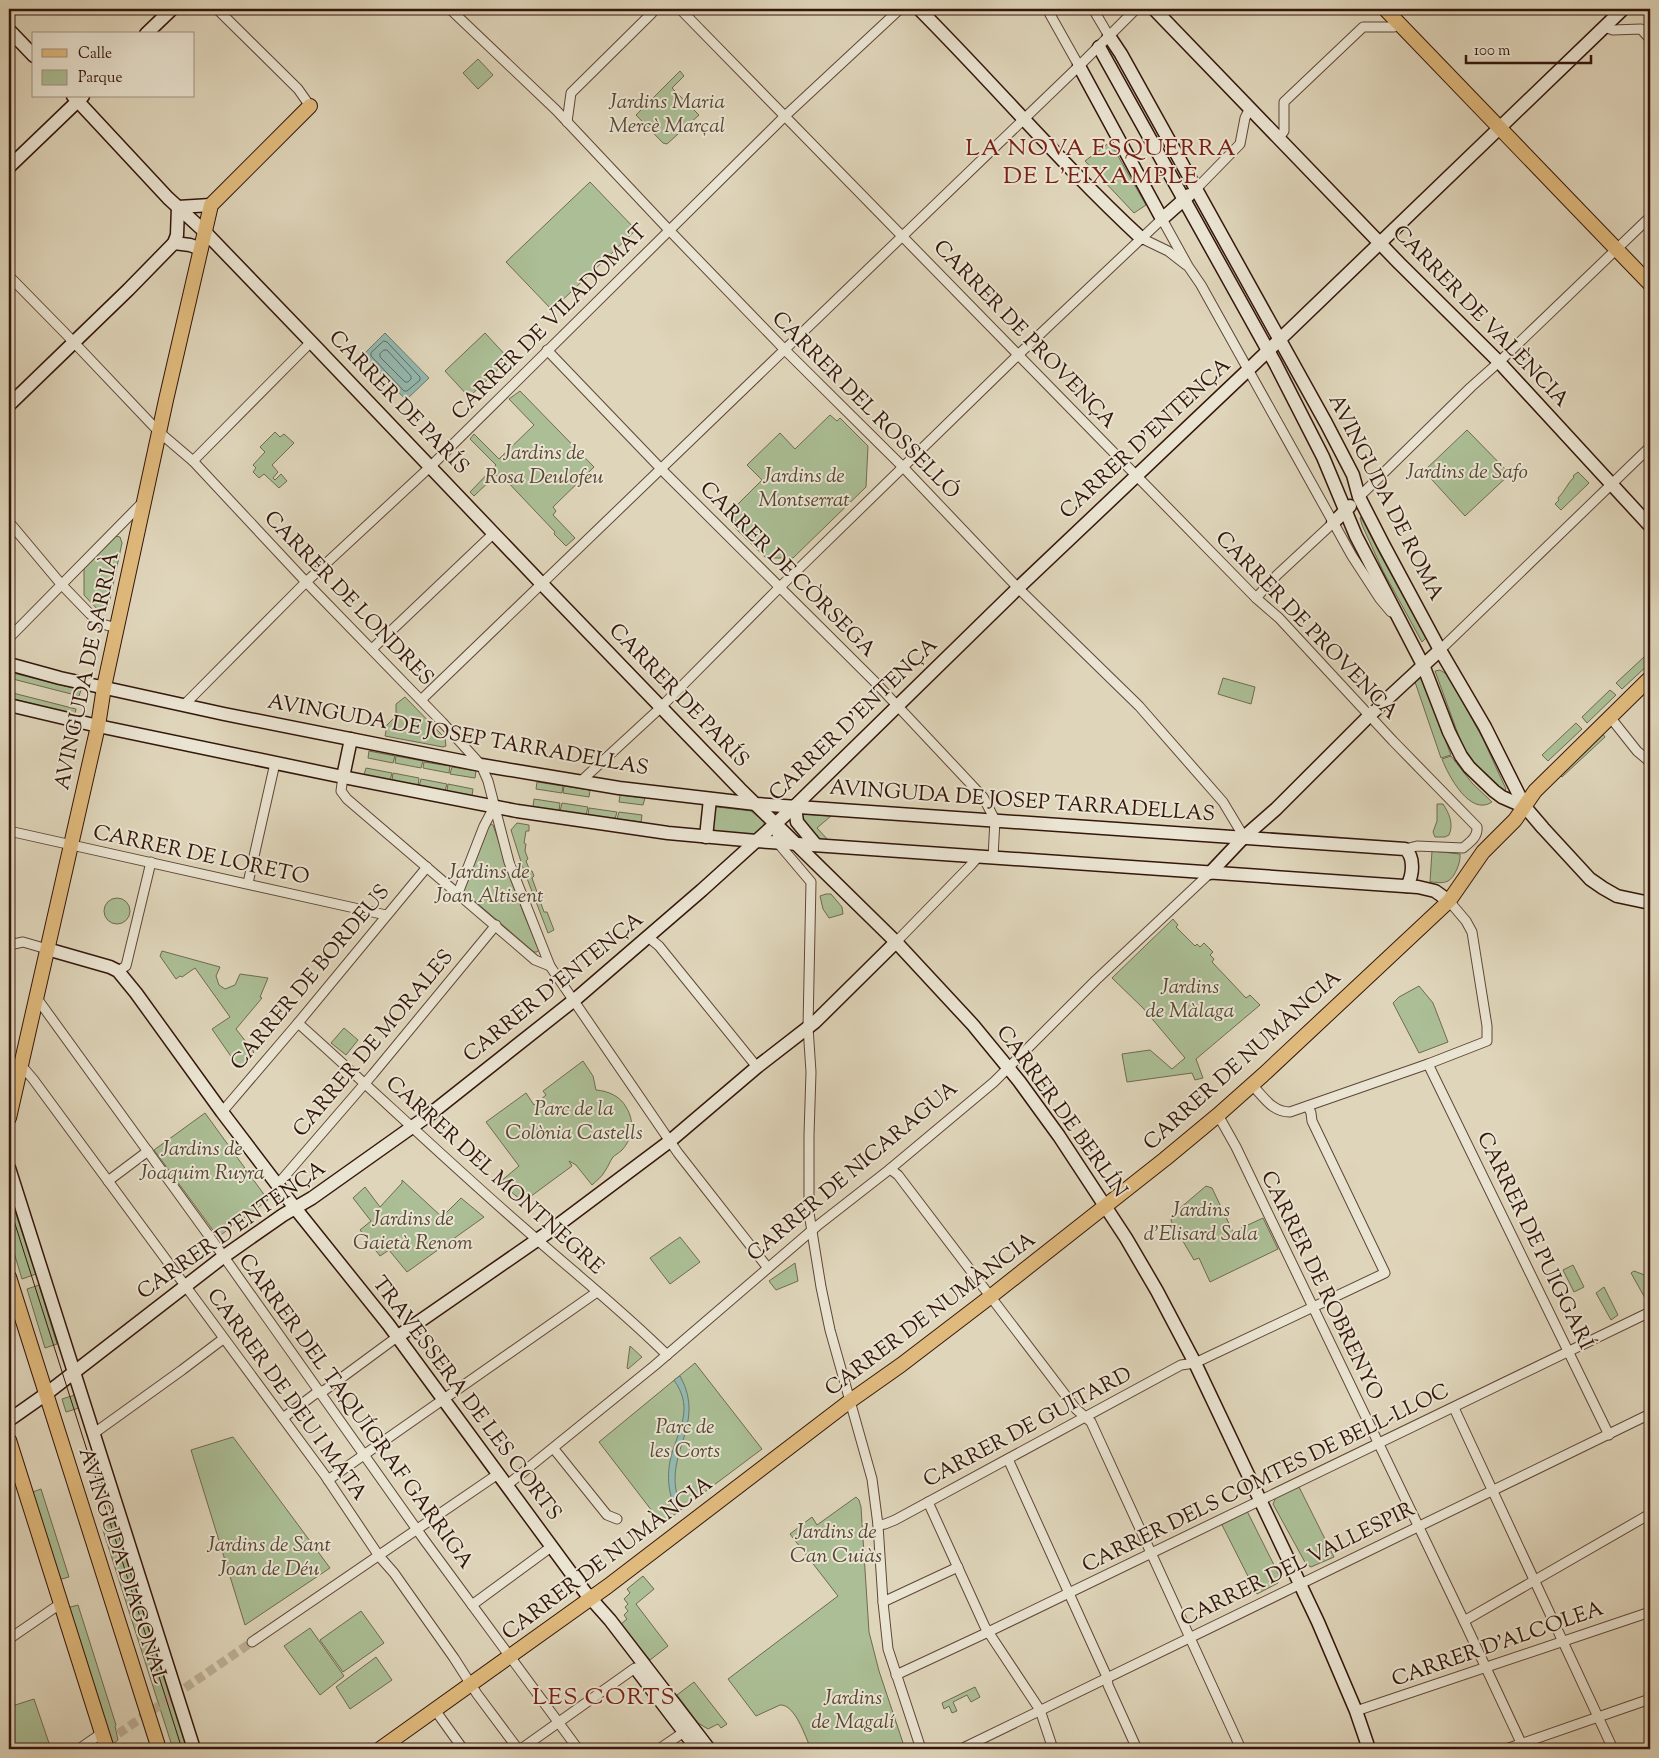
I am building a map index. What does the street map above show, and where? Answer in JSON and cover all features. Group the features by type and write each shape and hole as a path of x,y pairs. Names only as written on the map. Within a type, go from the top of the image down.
{"main road":[{"path":"148,32 172,9"},
{"path":"919,9 1116,215 1141,238"},
{"name":"CARRER DE VALÈNCIA","path":"1154,9 1247,113 1279,138 1380,243 1500,362 1650,526"},
{"path":"1385,9 1392,25 1500,128 1650,284"},
{"name":"CARRER D'ENTENÇA","path":"74,1372 223,1257 295,1208 310,1200 412,1128 573,1001 738,858 795,806 1018,588 1500,128 1609,29 1623,9"},
{"path":"9,30 32,54"},
{"name":"AVINGUDA DE ROMA","path":"1110,36 1280,339 1353,475 1359,497 1440,650 1485,727 1525,807"},
{"name":"AVINGUDA DE ROMA","path":"1098,47 1268,351 1323,457 1360,544 1423,665 1449,732 1464,762 1502,797 1525,807"},
{"path":"1079,66 1162,219 1196,189"},
{"path":"9,167 78,98"},
{"name":"CARRER DE PARÍS","path":"78,98 178,207 205,232 312,342 541,583 756,804"},
{"path":"9,405 174,243 178,207 211,205 310,106"},
{"name":"AVINGUDA DE SARRIÀ","path":"9,1118 98,726 104,687 144,501 211,205"},
{"path":"174,243 190,245 200,249"},
{"path":"1333,522 1359,497"},
{"path":"1210,873 1244,837 1279,806 1370,715 1440,650"},
{"name":"AVINGUDA DE JOSEP TARRADELLAS","path":"9,664 184,705 481,765 580,782 756,804 1405,849"},
{"name":"CARRER DE NUMÀNCIA","path":"380,1749 590,1599 850,1401 990,1298 1218,1115 1449,901 1468,871 1483,852 1515,820 1535,791 1650,678"},
{"path":"9,705 98,726 343,777 494,806 668,833 756,842 1407,886 1428,888 1442,894 1449,901"},
{"path":"343,777 350,739"},
{"path":"706,837 710,799"},
{"path":"756,804 795,844"},
{"path":"795,806 797,822 816,845"},
{"path":"1525,807 1590,879 1618,896 1645,902"},
{"path":"726,839 736,851 738,858"},
{"name":"CARRER DE BERLÍN","path":"795,844 896,942 972,1024 1009,1068 1059,1136 1105,1206 1157,1290 1196,1363 1300,1583 1356,1711 1369,1749"},
{"path":"1405,849 1411,857 1411,871 1407,886"},
{"path":"397,1337 538,1239 670,1141 757,1067 808,1027 896,942"},
{"name":"TRAVESSERA DE LES CORTS","path":"47,949 110,967 118,971 136,992 222,1112 397,1337 590,1599 635,1668 696,1749"},
{"path":"9,1168 194,1749"},
{"name":"AVINGUDA DIAGONAL","path":"9,1277 159,1749"},
{"path":"9,1420 74,1372"},
{"path":"9,1440 98,1735 107,1749"},
{"name":"TRAVESSERA DE LES CORTS","path":"590,1599 610,1620 709,1749"}],"street":[{"path":"216,9 293,85 310,106"},
{"name":"CARRER DEL ROSSELLÓ","path":"450,9 567,122 784,349 903,466 1018,588 1139,706 1222,802 1244,837"},
{"name":"CARRER DE PROVENÇA","path":"680,9 1019,354 1136,476 1256,598 1279,618 1477,828 1477,833 1472,840"},
{"name":"CARRER DE VILADOMAT","path":"184,705 306,582 430,466 785,116 900,9"},
{"path":"1047,9 1079,66"},
{"name":"AVINGUDA DE ROMA","path":"1093,9 1110,36"},
{"path":"421,700 1024,120 1136,9"},
{"path":"567,122 571,93 652,11"},
{"path":"1279,138 1284,131 1284,102 1363,27 1392,25"},
{"path":"1609,29 1641,29 1650,40"},
{"path":"1196,189 1240,144 1247,113"},
{"path":"1359,497 1471,387 1500,362 1650,217"},
{"path":"580,782 661,707 903,466 1162,219"},
{"name":"AVINGUDA DE ROMA","path":"1162,219 1362,573 1401,624"},
{"path":"1141,238 1168,251 1188,266"},
{"name":"CARRER DE LONDRES","path":"9,276 159,432 193,461 481,765 485,772 509,862 550,966 670,1141 768,1268"},
{"path":"193,461 312,342"},
{"name":"CARRER DE CÒRSEGA","path":"547,350 661,468 898,705 983,797 995,820"},
{"path":"1440,650 1650,447"},
{"path":"9,638 144,501"},
{"path":"9,522 61,584 102,624 117,628"},
{"path":"1256,598 1276,575 1333,522"},
{"path":"372,649 494,533"},
{"path":"1610,717 1638,751 1650,762"},
{"path":"248,883 275,763"},
{"path":"343,777 340,786 342,794 535,960 550,966"},
{"path":"458,893 484,826 494,806"},
{"path":"993,857 995,820"},
{"path":"776,824 778,843 811,882 808,1027 810,1072 809,1213 824,1302 870,1470 878,1524 888,1649 921,1749"},
{"name":"CARRER DE LORETO","path":"9,831 386,915"},
{"name":"AVINGUDA DE JOSEP TARRADELLAS","path":"1405,849 1416,846 1463,848 1472,840"},
{"path":"896,942 978,856"},
{"path":"118,971 126,966 151,862"},
{"name":"CARRER DE BORDEUS","path":"222,1112 427,866"},
{"name":"CARRER DE NICARAGUA","path":"506,1486 554,1449 812,1231 890,1169 1009,1068 1090,987 1210,873"},
{"path":"811,882 819,876 828,874"},
{"path":"1252,1085 1271,1105 1282,1112 1290,1112 1428,1064 1487,1041 1487,1026 1474,939 1470,926 1449,901"},
{"name":"CARRER DE MORALES","path":"278,1184 496,925"},
{"path":"648,937 661,948 757,1067"},
{"path":"9,945 23,942 47,949"},
{"name":"CARRER DEL TAQUÍGRAF GARRIGA","path":"36,996 418,1530 578,1749"},
{"name":"CARRER DEL MONTNEGRE","path":"298,1023 365,1082 412,1128 667,1355"},
{"name":"CARRER DE PUIGGARÍ","path":"1428,1064 1609,1435"},
{"name":"CARRER DE DEU I MATA","path":"20,1065 283,1418 328,1480 379,1556 394,1572 471,1685 520,1749"},
{"name":"CARRER DE GUITARD","path":"878,1524 894,1520 1181,1365 1196,1363 1385,1273 1312,1121 1308,1106"},
{"name":"CARRER DE ROBRENYO","path":"1218,1115 1236,1147 1464,1621 1522,1747"},
{"path":"108,1181 148,1151"},
{"path":"890,1169 898,1175 1076,1409 1090,1422 1241,1749"},
{"path":"328,1480 431,1406 443,1400 597,1292"},
{"name":"CARRER DELS COMTES DE BELL-LLOC","path":"896,1675 989,1632 1650,1312"},
{"path":"283,1418 397,1337"},
{"path":"93,1434 223,1339"},
{"path":"1454,1408 1613,1749"},
{"name":"CARRER DEL VALLESPIR","path":"961,1749 1650,1414"},
{"path":"554,1449 608,1515 617,1518"},
{"path":"1008,1459 1107,1677 1108,1685 1137,1749"},
{"path":"252,1642 498,1474"},
{"path":"928,1502 989,1632 1040,1710 1053,1749"},
{"path":"1464,1621 1650,1514"},
{"path":"472,1605 551,1547"},
{"path":"883,1602 958,1567"},
{"path":"9,1639 60,1604"},
{"name":"CARRER D'ALCOLEA","path":"1356,1711 1650,1612"},
{"path":"520,1749 635,1668"},
{"path":"1506,1749 1522,1747 1650,1699"},
{"path":"435,1710 463,1749"},
{"path":"660,1749 684,1732"},
{"path":"79,1749 98,1735"}],"green space":[{"path":"478,59 493,75 478,89 463,73"},
{"name":"Jardins Maria Mercè Marçal","path":"680,71 684,76 672,88 699,115 667,144 663,143 636,115"},
{"path":"1110,142 1146,205 1134,213 1085,161"},
{"path":"590,182 636,230 552,310 506,262"},
{"path":"485,333 509,359 469,397 445,371"},
{"name":"Jardins de Rosa Deulofeu","path":"520,391 594,467 553,507 556,511 553,515 575,538 566,546 502,476 499,478 496,475 474,496 470,492 496,465 470,439 474,434 499,459 534,425 509,399"},
{"name":"Jardins de Montserrat","path":"830,415 837,421 840,418 868,446 866,487 793,558 766,558 735,528 738,524 728,514 762,480 747,465 780,433 795,449"},
{"name":"Jardins de Safo","path":"1467,430 1510,474 1465,516 1424,471"},
{"path":"275,432 280,437 284,434 294,443 272,465 278,472 273,478 275,480 281,474 287,481 279,488 264,474 259,478 253,472 256,468 253,465 265,452 260,447"},
{"path":"1578,472 1589,483 1561,510 1555,504 1573,476"},
{"path":"1361,517 1426,638 1422,642 1383,571 1362,525"},
{"path":"115,536 120,537 122,543 108,608 102,612 84,595 84,567"},
{"path":"1644,657 1650,663 1622,689 1616,683"},
{"path":"1440,670 1448,675 1483,739 1506,789 1503,792 1478,769 1462,745 1435,671"},
{"path":"9,672 81,690 79,696 9,678"},
{"path":"1421,676 1451,755 1441,758 1415,682"},
{"path":"1223,678 1255,687 1251,704 1218,694"},
{"path":"1610,690 1616,695 1587,723 1582,717"},
{"path":"9,692 76,709 75,714 9,698"},
{"path":"405,697 445,738 446,746 385,736 386,731 384,728 396,716 396,704"},
{"path":"1576,723 1582,729 1548,761 1542,755"},
{"path":"1603,734 1605,737 1562,777 1560,775"},
{"path":"369,751 395,756 393,763 368,758"},
{"path":"396,756 423,761 421,768 395,763"},
{"path":"1451,756 1472,783 1492,802 1484,805 1476,804 1461,792 1449,775 1442,759"},
{"path":"424,762 450,766 449,773 423,768"},
{"path":"452,767 476,771 475,778 450,774"},
{"path":"366,768 392,773 390,781 364,775"},
{"path":"393,773 419,778 418,786 392,781"},
{"path":"421,779 447,784 445,791 419,786"},
{"path":"537,782 563,786 562,793 536,789"},
{"path":"448,784 473,789 472,796 447,791"},
{"path":"564,786 590,790 589,797 563,793"},
{"path":"620,795 645,798 643,805 619,802"},
{"path":"534,799 560,803 559,811 533,807"},
{"path":"562,803 588,807 586,815 560,811"},
{"path":"1437,804 1443,804 1450,819 1449,835 1445,837 1435,837 1433,832 1437,821"},
{"path":"717,807 751,811 764,822 764,827 755,835 715,832 713,830 714,809"},
{"path":"589,808 617,812 615,819 588,815"},
{"path":"619,812 642,815 641,822 617,819"},
{"path":"804,814 831,816 817,828 829,841 817,840 800,819"},
{"path":"517,823 529,825 529,831 526,831 524,843 526,844 525,851 528,859 526,861 534,876 532,878 537,892 540,892 543,900 540,901 544,912 547,912 554,930 548,933 523,868 511,830"},
{"name":"Jardins de Joan Altisent","path":"491,824 493,825 523,912 539,950 537,952 534,952 463,891"},
{"path":"1432,851 1460,854 1457,869 1448,881 1441,883 1430,882"},
{"path":"831,894 842,907 843,914 829,918 823,909 820,896"},
{"path":"117,898 126,902 130,911 126,920 117,924 108,920 104,911 108,902"},
{"name":"Jardins de Màlaga","path":"1173,919 1178,925 1176,927 1195,946 1197,944 1200,947 1204,943 1213,952 1210,955 1214,959 1212,962 1246,998 1250,995 1260,1005 1196,1059 1203,1078 1195,1080 1192,1073 1127,1082 1122,1054 1150,1050 1172,1069 1185,1058 1143,1008 1112,978"},
{"path":"162,951 220,967 216,976 219,985 225,989 235,985 240,974 268,978 260,997 262,998 236,1029 254,1052 239,1068 212,1029 230,1017 195,968 176,979 160,956"},
{"path":"1419,986 1433,1003 1448,1042 1419,1053 1393,1003 1399,997"},
{"path":"344,1028 358,1040 346,1055 331,1043"},
{"name":"Parc de la Colònia Castells","path":"583,1061 593,1076 596,1090 613,1095 620,1100 629,1112 632,1129 629,1140 622,1150 613,1157 602,1175 592,1185 576,1165 569,1161 572,1166 523,1202 500,1182 519,1166 486,1122 526,1093 534,1105 546,1095 543,1091"},
{"name":"Jardins de Joaquim Ruyra","path":"205,1113 268,1200 218,1237 154,1150"},
{"name":"Jardins de Gaietà Renom","path":"402,1180 442,1217 461,1198 484,1217 407,1272 389,1250 380,1256 360,1230 371,1221 353,1198 365,1187 380,1207 402,1183"},
{"name":"Jardins d'Elisard Sala","path":"1206,1186 1212,1188 1233,1232 1263,1218 1278,1249 1210,1282 1199,1258 1194,1260 1171,1221 1172,1215"},
{"path":"14,1208 36,1274 22,1279 9,1236 9,1209"},
{"path":"680,1237 700,1262 670,1284 650,1258"},
{"path":"795,1263 798,1281 776,1290 769,1281"},
{"path":"1573,1265 1584,1287 1574,1292 1563,1270"},
{"path":"1634,1271 1650,1277 1650,1298 1648,1300 1631,1273"},
{"path":"39,1285 57,1344 45,1348 27,1289"},
{"path":"1604,1287 1618,1315 1611,1320 1596,1293"},
{"path":"630,1346 642,1357 628,1369 627,1368"},
{"name":"Parc de les Corts","path":"695,1363 762,1449 662,1524 599,1442"},
{"path":"75,1395 79,1408 66,1412 62,1399"},
{"name":"Jardins de Sant Joan de Déu","path":"233,1437 330,1568 245,1625 191,1450"},
{"path":"1299,1487 1334,1557 1311,1567 1306,1564 1273,1504 1276,1497"},
{"path":"41,1489 69,1577 58,1580 30,1493"},
{"path":"856,1497 861,1507 869,1632 879,1671 905,1749 811,1749 799,1722 790,1710 780,1705 756,1716 728,1679 838,1596 790,1534 812,1517 817,1525"},
{"path":"1247,1511 1280,1577 1278,1583 1257,1594 1220,1521"},
{"path":"116,1522 188,1749 173,1749 102,1527"},
{"path":"643,1576 654,1589 636,1604 668,1646 650,1660 621,1624 627,1619 624,1615 628,1611 625,1607 628,1604 624,1599 630,1593 627,1589"},
{"path":"78,1605 116,1725 118,1740 110,1746 67,1608"},
{"path":"361,1611 384,1643 343,1672 320,1640"},
{"path":"310,1628 344,1676 320,1695 284,1646"},
{"path":"376,1657 392,1680 350,1709 336,1687"},
{"path":"694,1682 727,1724 721,1728 718,1724 708,1729 698,1723 677,1695"},
{"path":"975,1687 980,1697 971,1702 967,1695 953,1702 957,1711 952,1713 949,1706 944,1709 942,1703"},
{"path":"34,1699 51,1749 9,1749 9,1707"}],"water":[{"path":"385,333 429,378 406,400 363,355"},
{"path":"680,1376 687,1394 689,1411 687,1427 675,1473 676,1490 682,1508 677,1512 669,1489 669,1466 684,1415 683,1398 674,1380"}],"tunnel":[{"path":"96,1749 252,1642"}],"tram line":[{"path":"9,1205 182,1749"}],"district":[{"name":"LA NOVA ESQUERRA DE L'EIXAMPLE","path":"1101,163"},
{"name":"LES CORTS","path":"604,1698"}],"park label":[{"name":"Jardins de Can Cuiàs","path":"836,1545"},
{"name":"Jardins de Magalí","path":"853,1711"}]}
